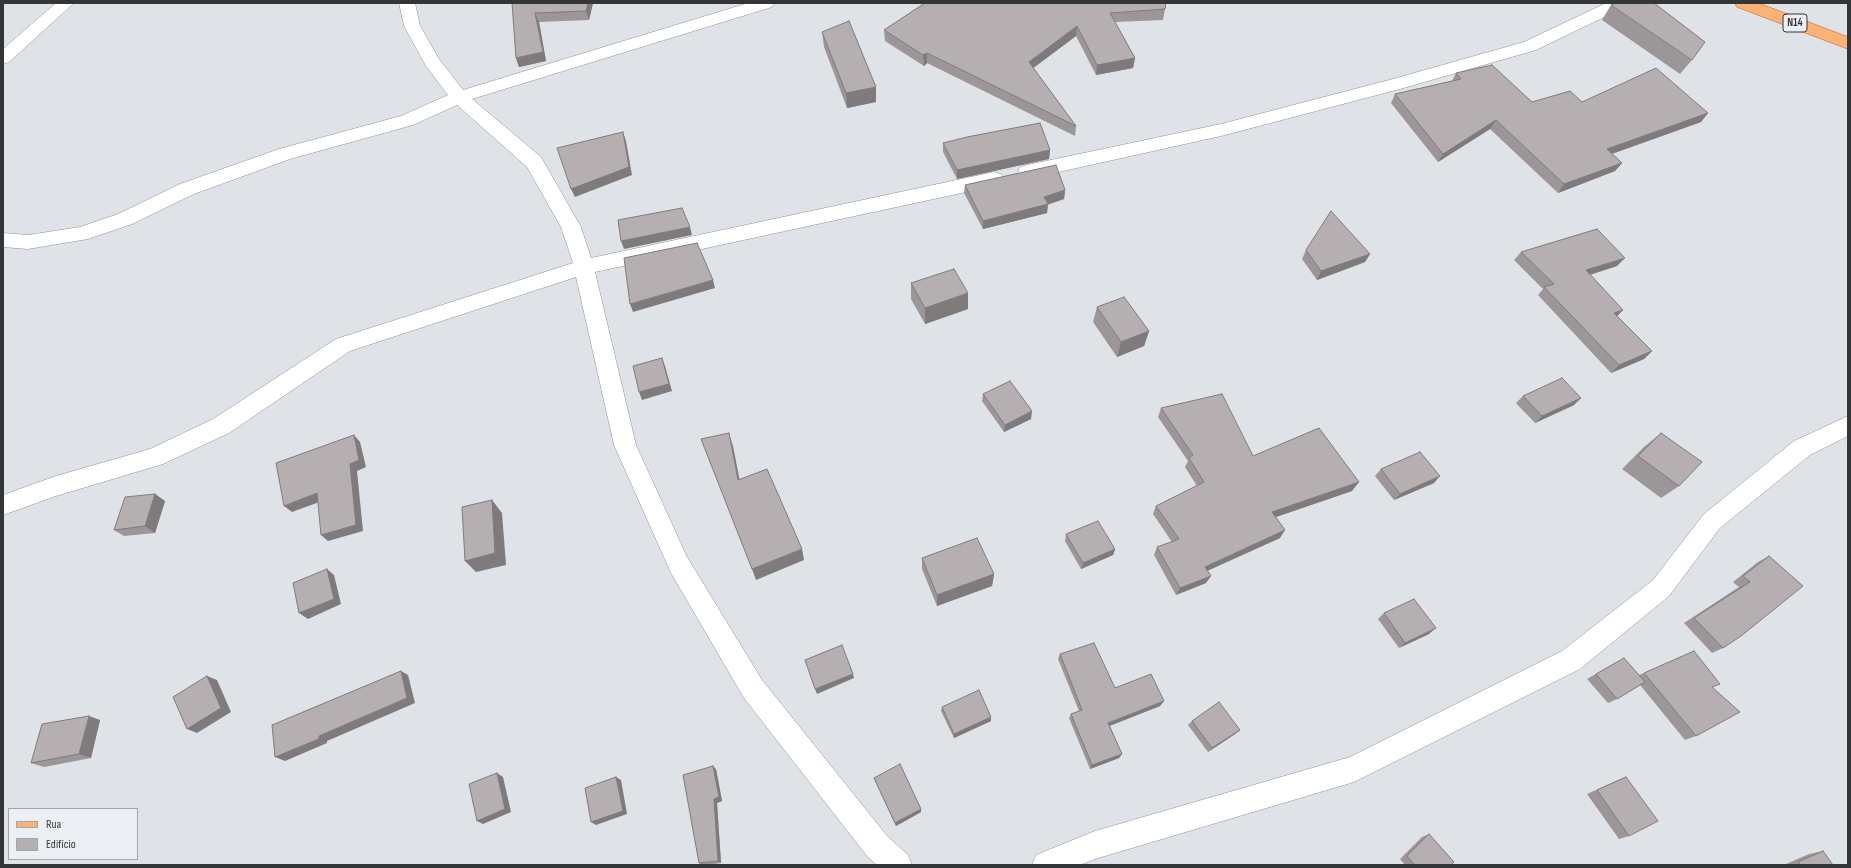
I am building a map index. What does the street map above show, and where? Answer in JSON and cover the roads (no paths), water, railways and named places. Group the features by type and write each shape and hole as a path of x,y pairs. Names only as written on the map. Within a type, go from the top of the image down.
{"main road":[{"name":"N14","path":"1743,3 1848,43"}],"street":[{"path":"3,58 66,3"},
{"path":"407,3 412,26 432,62 459,97 534,162 571,227 584,267 625,445 679,565 753,689 877,846 898,865"},
{"path":"3,240 28,242 80,234 125,219 188,189 285,154 407,122 459,97 766,3"},
{"path":"3,505 56,486 155,458 221,426 343,345 464,304 584,267 1228,128 1394,85 1530,46 1619,3"},
{"path":"1046,865 1095,845 1354,769 1571,660 1661,588 1712,521 1802,448 1848,425"}]}
